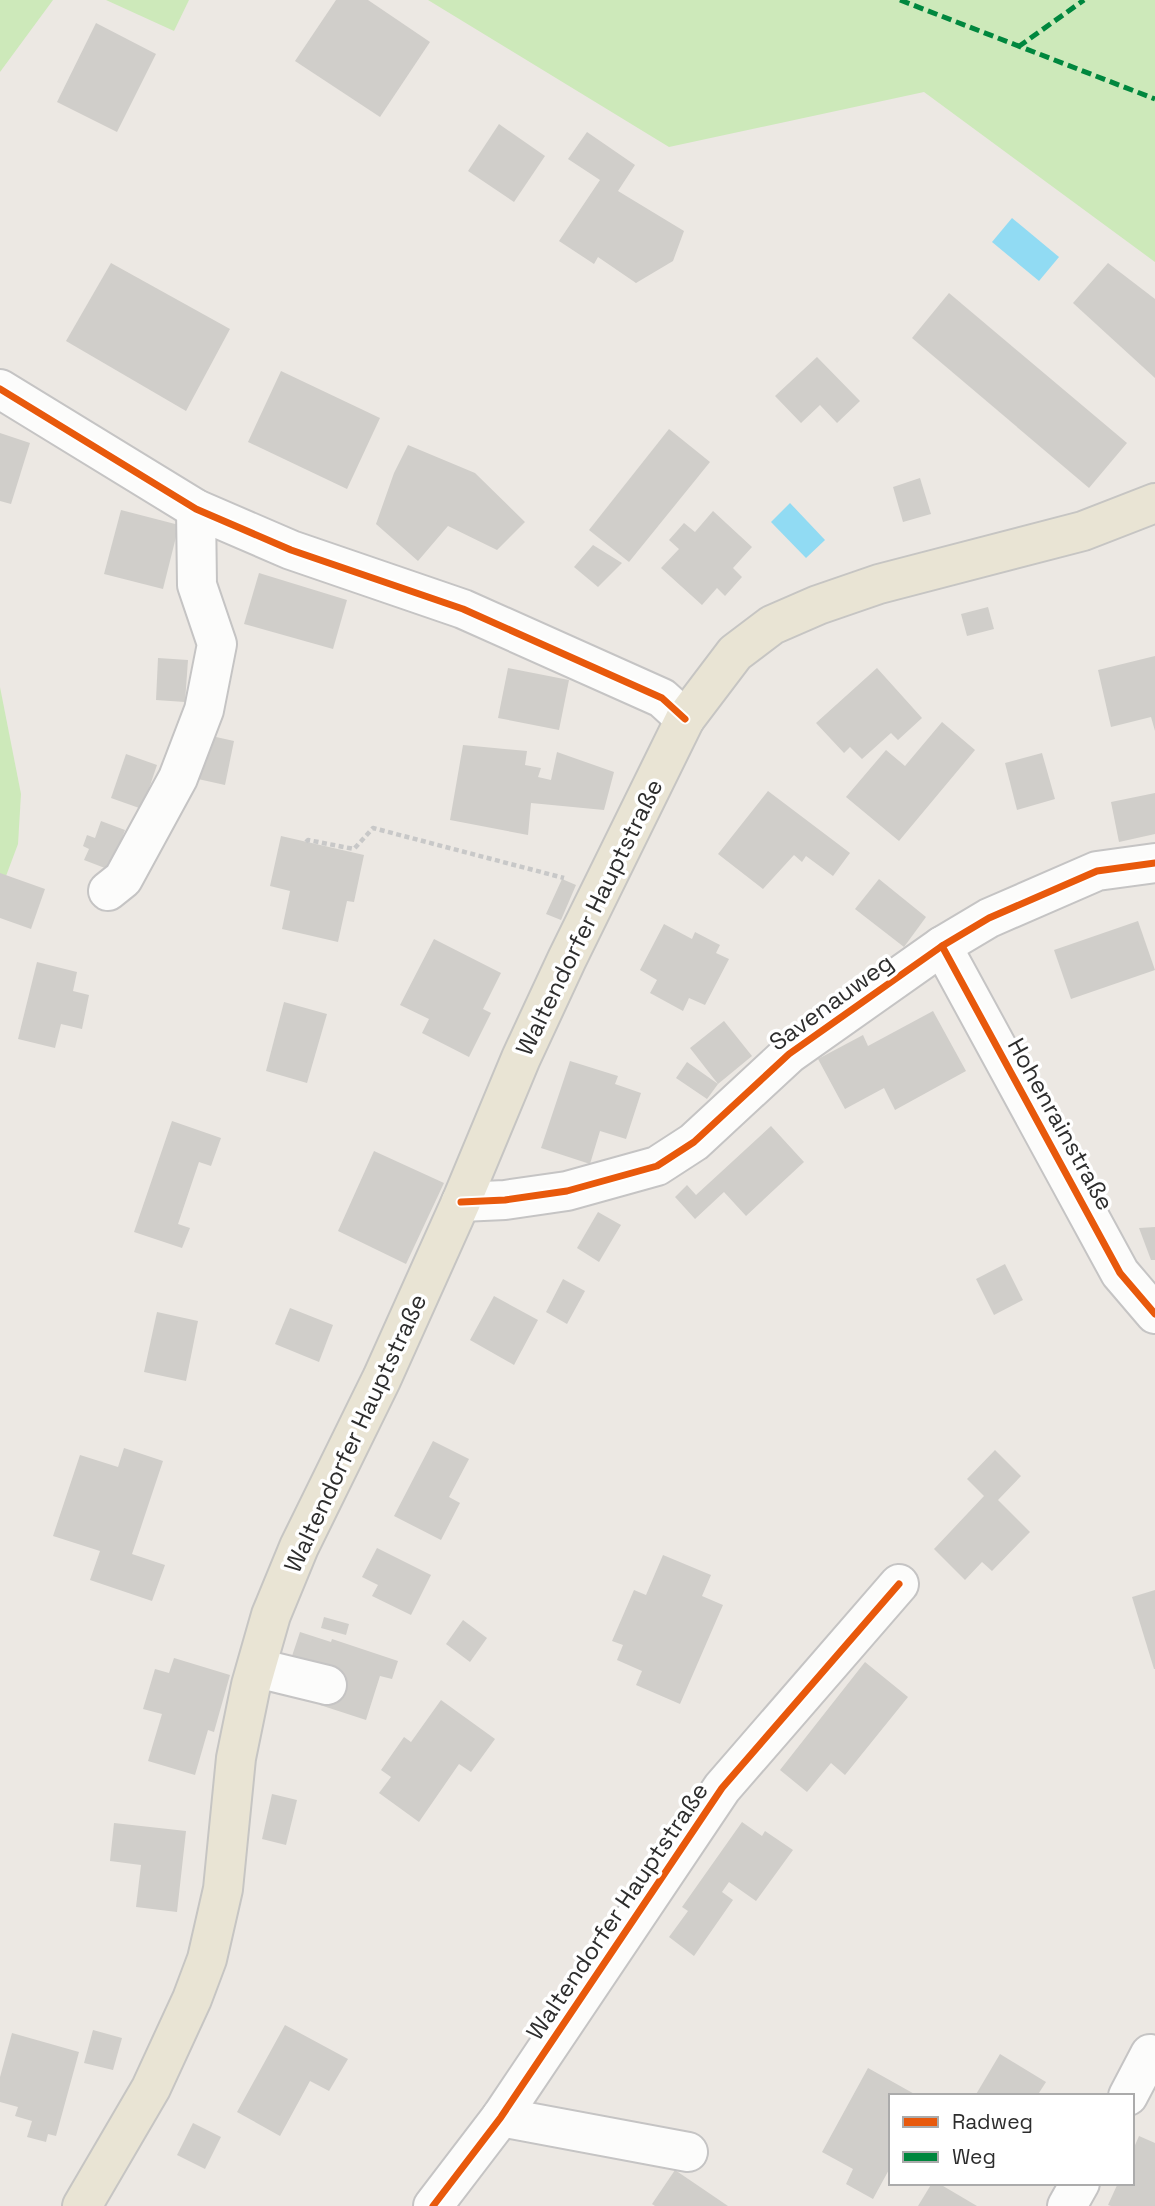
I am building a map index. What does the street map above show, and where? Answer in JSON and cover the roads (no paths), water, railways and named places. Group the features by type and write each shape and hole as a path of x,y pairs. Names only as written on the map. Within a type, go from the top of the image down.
{"main road":[{"name":"Waltendorfer Hauptstraße","path":"82,2206 150,2088 192,1999 207,1959 223,1889 236,1758 271,1615 299,1547 382,1378 461,1202 521,1058 685,719 735,653 772,625 818,605 879,584 1083,531 1155,503"}],"street":[{"path":"0,390 196,509 291,550 463,609 662,698 685,719"},
{"path":"108,891 123,879 178,778 204,710 217,644 197,585 196,509"},
{"name":"Savenauweg","path":"461,1202 505,1200 567,1191 657,1166 694,1143 789,1054 942,946 989,918 1097,871 1155,863"},
{"name":"Hohenrainstraße","path":"942,946 1120,1273 1155,1314"},
{"name":"Waltendorfer Hauptstraße","path":"433,2206 501,2117 722,1788 899,1584"},
{"path":"257,1668 327,1685"},
{"path":"1129,2094 1150,2054"},
{"path":"501,2117 688,2152"},
{"path":"1067,2206 1079,2185"}],"water":[{"path":"1012,218 1059,257 1039,281 992,242"},
{"path":"790,503 825,540 806,558 771,522"}]}
